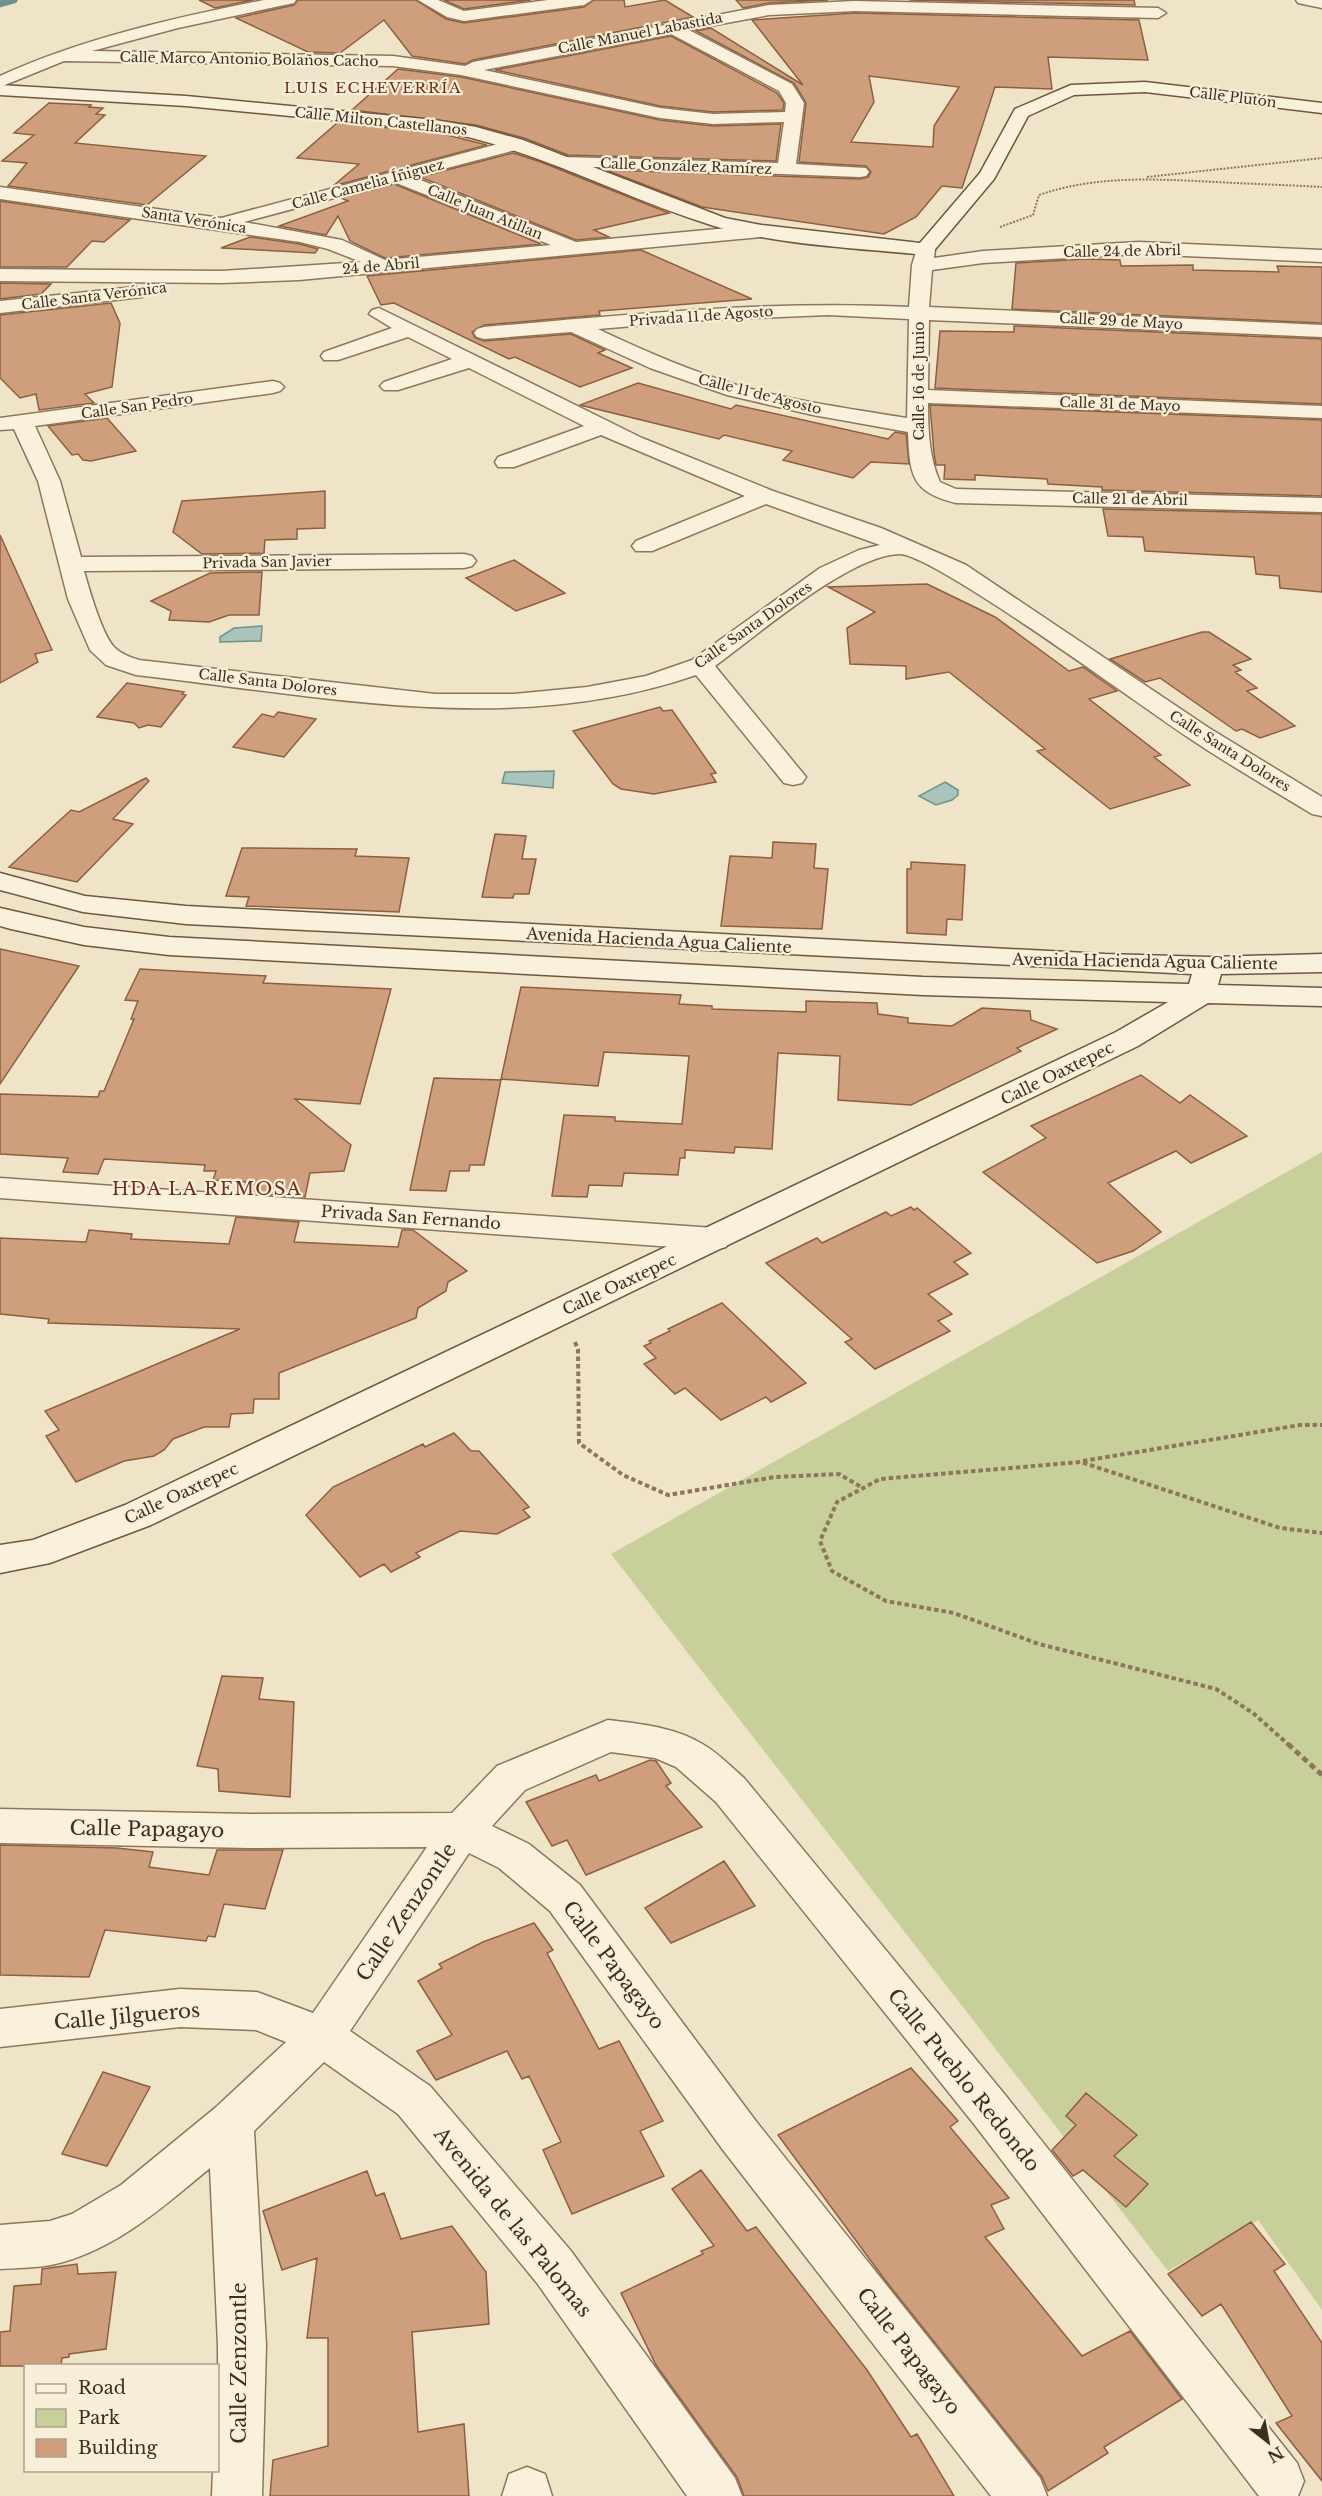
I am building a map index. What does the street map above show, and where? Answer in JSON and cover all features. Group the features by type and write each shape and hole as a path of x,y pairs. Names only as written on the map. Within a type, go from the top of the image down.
{"street":[{"path":"0,82 58,56 154,27 288,0"},
{"path":"426,0 453,14 464,16 584,0"},
{"path":"1304,0 1322,3"},
{"name":"Calle Manuel Labastida","path":"461,70 736,14 805,7 1036,4 1158,13"},
{"path":"670,27 786,88 795,104 793,117"},
{"name":"Calle Marco Antonio Bolaños Cacho","path":"58,56 315,58 393,61 461,70 660,113 713,118 793,117"},
{"name":"Calle Plutón","path":"942,228 988,175 1021,113 1071,90 1144,87 1322,108"},
{"name":"Calle Milton Castellanos","path":"0,90 186,101 435,125 476,132 568,161 689,211 761,231 924,257"},
{"name":"Calle González Ramírez","path":"568,161 786,170 793,117"},
{"name":"Calle Camelia Íñiguez","path":"218,223 517,144"},
{"path":"786,170 860,172"},
{"name":"Calle Juan Atillan","path":"398,177 572,247"},
{"name":"Santa Verónica","path":"0,193 218,223 349,248 382,267"},
{"path":"924,257 942,228"},
{"name":"24 de Abril","path":"0,275 222,277 382,267 572,247 761,231"},
{"name":"Calle 24 de Abril","path":"924,257 1139,248 1322,255"},
{"name":"Calle 16 de Junio","path":"924,257 919,312 918,396 921,468 930,486 939,491"},
{"name":"Calle Santa Verónica","path":"0,307 105,298 222,277"},
{"name":"Privada 11 de Agosto","path":"484,333 705,314 828,309 919,312"},
{"name":"Calle 29 de Mayo","path":"919,312 1322,331"},
{"path":"379,314 634,444 765,496 873,532 904,546"},
{"name":"Calle 11 de Agosto","path":"574,326 658,365 711,384 841,414 919,427"},
{"path":"331,356 410,329"},
{"path":"391,386 471,360"},
{"name":"Calle San Pedro","path":"11,423 273,387"},
{"name":"Calle 31 de Mayo","path":"918,396 1322,412"},
{"name":"Calle Santa Dolores","path":"11,423 49,481 80,599 102,650 115,660 136,667 435,702 514,702 587,695 652,682 701,664 828,573 867,555 904,546 958,570 1200,734 1322,808"},
{"path":"506,462 601,427"},
{"name":"Calle 21 de Abril","path":"939,491 956,496 1322,505"},
{"path":"644,546 765,496"},
{"name":"Privada San Javier","path":"71,564 464,561"},
{"path":"701,664 793,777"},
{"name":"Avenida Hacienda Agua Caliente","path":"0,881 83,904 162,913 1069,962 1322,997"},
{"name":"Avenida Hacienda Agua Caliente","path":"0,917 37,928 149,944 923,986 1204,981 1322,963"},
{"name":"Calle Oaxtepec","path":"0,1559 37,1553 138,1515 714,1239 1127,1039 1204,981"},
{"name":"Privada San Fernando","path":"0,1188 714,1239"},
{"name":"Calle Zenzontle","path":"0,2247 50,2243 83,2233 137,2200 231,2123 322,2037 462,1830 511,1778 608,1736"},
{"name":"Calle Pueblo Redondo","path":"608,1736 660,1743 690,1756 730,1790 990,2110 1279,2481"},
{"name":"Calle Papagayo","path":"0,1826 250,1831 462,1830 514,1856 565,1898 739,2135 885,2318 1022,2496"},
{"name":"Calle Jilgueros","path":"0,2028 180,2008 256,2011 322,2037"},
{"name":"Avenida de las Palomas","path":"322,2037 414,2100 554,2267 717,2496"},
{"name":"Calle Zenzontle","path":"231,2123 242,2345 237,2496"}],"path":[{"path":"942,228 969,230 1012,224 1033,215 1039,195 1059,187 1092,181 1322,158"},
{"path":"1135,178 1322,186"},
{"path":"565,1310 578,1350 579,1443 623,1475 668,1495 775,1477 839,1474 863,1488"},
{"path":"1322,1425 1300,1425 1081,1462 880,1479 837,1502 820,1540 832,1571 886,1601 954,1613 1039,1644 1216,1689 1253,1713 1322,1775"},
{"path":"1081,1462 1280,1528 1322,1533"}],"green space":[{"path":"1322,1152 1322,2310 1258,2220 1168,2271 611,1554"}],"water":[{"path":"262,626 261,641 220,642 220,637 234,628"},
{"path":"554,771 553,788 502,783 505,772"},
{"path":"945,782 958,790 958,795 952,800 936,805 919,796"}],"building":[{"path":"199,0 253,0 215,8"},
{"path":"298,0 416,0 446,19 464,23 584,7 594,0 624,0 625,7 665,0 693,17 473,60 465,64 412,56 384,20 340,53 308,52 236,18 294,5"},
{"path":"444,0 531,0 464,9"},
{"path":"736,0 828,0 769,3 743,8"},
{"path":"909,0 1134,0 1135,5"},
{"path":"855,13 1139,20 1148,60 1048,57 1052,89 995,87 962,188 942,186 916,217 884,234 702,207 606,170 860,179 868,177 871,172 866,166 799,162 806,103 794,83 696,31 711,28 803,85 752,20","holes":["869,76 959,87 934,126 933,147 851,142 874,102"]},
{"path":"671,36 777,93 784,103 783,110 713,112 660,106 495,70"},
{"path":"398,69 461,77 660,120 713,126 781,124 776,161 568,155 524,138 476,125 352,110"},
{"path":"49,103 91,105 89,107 103,108 96,114 105,115 75,143 206,156 147,205 8,186 27,163 2,161 34,135 14,133"},
{"path":"337,123 435,132 487,145 333,186 359,164 297,158"},
{"path":"513,153 669,213 594,230 609,237 576,240 420,177"},
{"path":"394,184 541,244 385,258 350,241 338,216 326,235 279,226 348,201 341,198"},
{"path":"0,201 130,220 104,242 92,241 67,267 0,267"},
{"path":"250,237 318,249 315,253 221,248"},
{"path":"641,250 752,299 599,311 600,315 484,325 472,332 475,338 484,341 571,334 605,350 598,353 632,368 580,387 515,357 509,359 394,303 381,305 367,276"},
{"path":"1086,259 1120,260 1121,266 1193,265 1193,270 1279,272 1277,266 1322,267 1322,323 1012,309 1016,263"},
{"path":"0,283 51,284 41,294 0,299"},
{"path":"111,303 120,323 112,387 85,394 94,403 39,410 36,394 20,398 0,378 0,315"},
{"path":"1014,326 1322,339 1322,404 935,388 940,331 1014,332"},
{"path":"638,383 731,409 736,405 888,439 895,432 906,434 909,464 871,462 853,478 783,460 792,451 724,435 719,439 580,405"},
{"path":"930,405 1322,420 1322,496 1102,490 1102,487 1048,484 1047,479 975,475 975,480 944,479 945,465 936,465"},
{"path":"107,418 136,451 91,461 83,460 78,454 72,455 48,426"},
{"path":"325,491 325,528 297,529 297,539 265,540 264,553 202,554 173,532 182,501"},
{"path":"1103,509 1322,514 1322,592 1280,588 1279,576 1256,574 1254,557 1145,551 1143,537 1108,536"},
{"path":"0,535 52,650 35,654 38,662 0,683"},
{"path":"514,560 565,593 516,611 466,578"},
{"path":"262,572 259,615 229,615 209,622 169,620 171,611 151,601 210,573"},
{"path":"927,584 995,617 1069,671 1083,667 1117,691 1089,699 1161,755 1154,757 1190,785 1110,809 1037,751 1045,749 949,672 906,679 906,666 850,664 847,628 875,612 828,587"},
{"path":"1202,632 1209,632 1251,659 1233,665 1241,670 1235,672 1257,688 1247,691 1295,726 1260,738 1242,729 1236,731 1160,678 1145,682 1110,659"},
{"path":"127,683 184,692 182,694 186,695 161,727 148,725 139,728 134,723 97,717"},
{"path":"660,707 663,711 672,710 716,773 711,774 716,782 654,794 621,789 613,784 573,731"},
{"path":"278,712 316,719 284,757 233,747 262,714 274,717"},
{"path":"146,778 149,781 113,819 133,824 77,882 9,867 71,810 79,812"},
{"path":"495,834 526,836 522,859 536,859 529,894 514,894 513,898 482,897"},
{"path":"773,842 816,844 814,868 828,869 822,929 721,926 730,856 772,858"},
{"path":"242,848 357,849 355,856 409,858 399,912 246,906 249,897 226,896"},
{"path":"911,862 965,865 962,920 947,919 946,935 907,933 907,869 911,869"},
{"path":"0,949 79,966 0,1084"},
{"path":"140,969 266,976 263,983 391,989 360,1104 295,1099 351,1145 344,1171 310,1173 305,1197 243,1193 246,1182 213,1180 216,1171 204,1171 205,1165 104,1159 98,1174 63,1172 68,1158 0,1154 0,1094 98,1097 100,1091 104,1091 134,1019 131,1019 138,1001 125,1000"},
{"path":"521,987 681,995 679,1004 712,1006 712,1009 806,1012 806,1001 877,1003 878,1014 908,1018 908,1023 952,1026 982,1008 1030,1011 1031,1020 1057,1029 1017,1048 1021,1051 911,1105 838,1100 840,1056 778,1053 772,1149 735,1147 734,1153 685,1150 685,1158 680,1158 678,1175 624,1173 622,1186 589,1185 587,1197 552,1196 564,1115 615,1117 615,1121 682,1124 689,1056 604,1052 598,1086 501,1079"},
{"path":"1141,1075 1180,1103 1190,1095 1247,1136 1191,1163 1176,1151 1108,1183 1161,1232 1133,1251 1097,1263 983,1172 1046,1138 1031,1126"},
{"path":"434,1078 501,1080 484,1165 470,1165 469,1171 450,1171 446,1191 410,1190"},
{"path":"911,1207 914,1210 917,1208 971,1253 954,1262 968,1274 928,1294 952,1314 938,1321 950,1331 875,1369 845,1342 852,1339 766,1263 817,1238 822,1243 886,1212 891,1216"},
{"path":"236,1217 299,1222 294,1242 398,1247 402,1230 413,1230 467,1271 448,1282 446,1291 418,1308 416,1318 279,1373 279,1399 254,1399 253,1413 231,1414 229,1427 204,1427 173,1439 164,1450 154,1456 124,1461 76,1482 46,1436 59,1430 45,1411 240,1329 48,1323 49,1319 0,1314 0,1238 86,1242 89,1230 132,1234 131,1239 229,1244"},
{"path":"722,1303 806,1383 771,1402 766,1397 721,1420 685,1388 675,1394 644,1364 656,1358 644,1346 651,1343 649,1341 670,1331 668,1329"},
{"path":"454,1433 471,1451 479,1451 529,1507 523,1510 530,1517 497,1534 460,1531 416,1553 420,1557 391,1572 384,1564 360,1577 306,1515 333,1487 423,1444 425,1447"},
{"path":"222,1676 263,1678 259,1699 294,1702 290,1797 219,1791 218,1769 197,1766"},
{"path":"650,1760 656,1761 671,1783 666,1786 702,1827 586,1875 567,1840 552,1846 526,1802 596,1775 599,1781"},
{"path":"0,1845 117,1848 153,1852 149,1867 209,1875 217,1850 283,1850 265,1909 224,1904 215,1937 208,1936 206,1941 105,1930 89,1977 0,1975"},
{"path":"724,1861 755,1906 671,1943 645,1908"},
{"path":"534,1923 553,1950 547,1953 599,2049 619,2041 663,2121 640,2131 664,2176 572,2214 543,2150 561,2142 529,2076 522,2079 507,2051 436,2080 417,2051 452,2035 418,1981 442,1968 439,1964 483,1942"},
{"path":"911,2068 958,2121 950,2127 1009,2198 991,2205 1004,2229 985,2237 1082,2356 1130,2331 1182,2399 1104,2447 1108,2453 1048,2491 1042,2477 885,2280 778,2135"},
{"path":"103,2072 150,2087 107,2166 62,2154"},
{"path":"1086,2093 1137,2135 1114,2156 1148,2184 1126,2207 1083,2170 1073,2176 1052,2150 1076,2125 1066,2116"},
{"path":"701,2170 747,2231 756,2227 867,2370 911,2437 917,2434 954,2496 744,2496 737,2477 656,2365 621,2293 703,2254 701,2251 714,2246 672,2189"},
{"path":"367,2171 376,2196 384,2193 401,2239 452,2226 486,2272 489,2324 412,2332 418,2432 464,2424 469,2496 270,2496 273,2460 328,2446 328,2338 307,2338 317,2258 282,2270 263,2211"},
{"path":"1251,2222 1285,2264 1274,2271 1322,2343 1322,2481 1276,2423 1292,2416 1221,2304 1202,2316 1168,2274"},
{"path":"77,2264 78,2274 116,2272 106,2349 69,2354 69,2357 62,2358 61,2364 0,2366 0,2332 10,2331 14,2286 41,2284 42,2269"}],"waterway":[{"path":"0,4 14,0"}],"district":[{"name":"LUIS ECHEVERRÍA","path":"373,88"},
{"name":"HDA LA REMOSA","path":"207,1189"}]}
